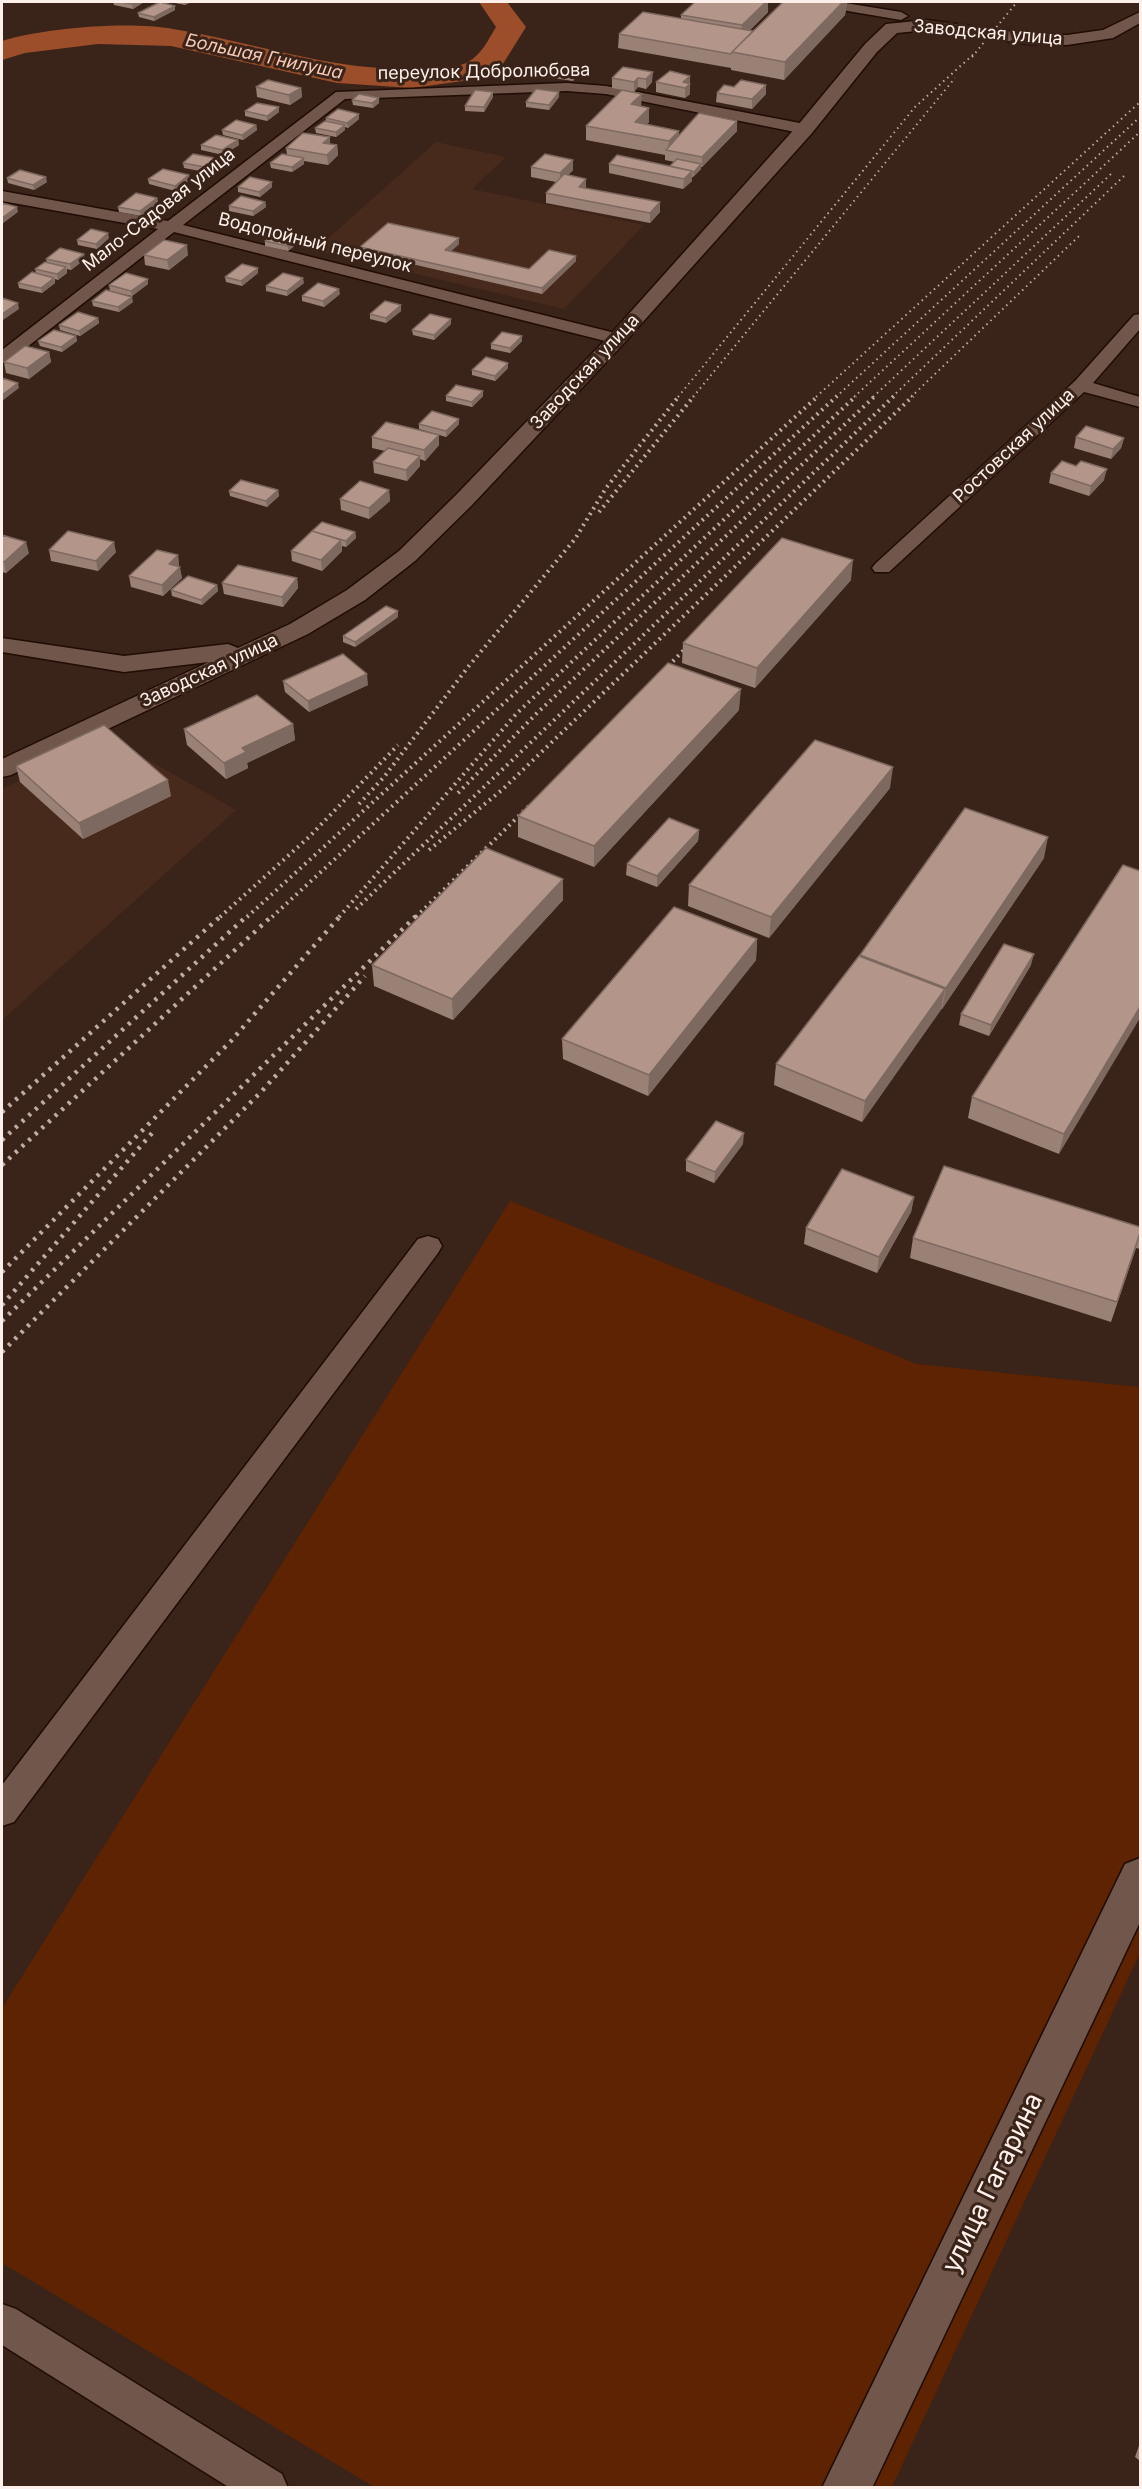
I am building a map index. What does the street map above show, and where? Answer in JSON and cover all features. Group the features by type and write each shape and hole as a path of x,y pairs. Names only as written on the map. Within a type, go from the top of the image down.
{"main road":[{"name":"Заводская улица","path":"2,769 299,629 356,595 407,556 464,500 617,339 805,129 885,33 904,20 1029,39 1067,40 1107,34 1140,17"},
{"path":"2,645 124,664 226,653 265,645"},
{"path":"124,664 129,688 126,711"},
{"name":"улица Гагарина","path":"846,2487 1140,1878"}],"street":[{"path":"818,2 904,20 911,2"},
{"name":"переулок Добролюбова","path":"341,95 567,87 606,90 805,129"},
{"name":"Мало-Садовая улица","path":"2,358 168,226 341,95"},
{"name":"Водопойный переулок","path":"2,196 168,226 617,339"},
{"name":"Ростовская улица","path":"882,568 1081,385 1140,320"},
{"path":"1081,385 1140,402"},
{"path":"2,1811 428,1246"},
{"path":"2,2323 268,2487"}],"shaded area":[{"path":"436,142 506,157 472,189 644,225 564,309 315,250"},
{"path":"110,738 236,810 2,1020 2,789"},
{"path":"510,1201 917,1364 1140,1387 1140,1953 892,2487 374,2487 2,2263 2,2008"}],"building":[{"path":"160,2 175,6 154,17 138,13"},
{"path":"695,2 766,2 742,25 681,15"},
{"path":"783,2 843,2 785,62 732,52"},
{"path":"643,12 753,31 731,54 619,34"},
{"path":"553,64 580,67 573,76 546,72"},
{"path":"623,67 653,72 646,79 638,78 634,82 612,78"},
{"path":"670,71 690,76 683,82 690,84 685,88 656,82"},
{"path":"268,80 301,88 289,95 256,87"},
{"path":"741,80 766,85 752,99 717,93 724,85 734,87"},
{"path":"536,89 559,92 549,105 526,102"},
{"path":"475,90 493,92 484,107 465,106"},
{"path":"622,90 642,94 631,104 649,108 635,122 679,131 669,141 586,126"},
{"path":"359,94 379,98 372,103 352,100"},
{"path":"257,103 279,107 267,116 245,111"},
{"path":"338,109 359,114 347,123 326,118"},
{"path":"699,113 737,121 702,157 666,150"},
{"path":"236,120 256,125 242,135 222,130"},
{"path":"325,121 345,125 336,132 315,128"},
{"path":"303,133 330,137 323,143 337,145 327,155 286,148"},
{"path":"216,135 238,140 222,150 201,145"},
{"path":"193,154 215,158 205,167 183,163"},
{"path":"282,154 304,158 292,167 270,163"},
{"path":"545,154 573,160 560,173 531,167"},
{"path":"617,155 692,171 684,179 609,164"},
{"path":"677,159 701,164 694,172 670,166"},
{"path":"163,169 189,175 175,186 148,179"},
{"path":"20,170 46,177 33,185 7,178"},
{"path":"564,174 586,179 579,187 660,202 650,213 546,193"},
{"path":"250,177 272,182 259,192 238,187"},
{"path":"136,193 157,198 140,211 118,207"},
{"path":"241,196 265,202 253,211 229,206"},
{"path":"2,203 17,207 2,218"},
{"path":"388,223 459,238 445,250 529,269 549,250 576,256 542,288 360,247"},
{"path":"91,229 108,233 96,244 77,240"},
{"path":"280,229 302,234 288,246 265,241"},
{"path":"164,240 187,245 167,260 144,255"},
{"path":"60,248 84,254 70,264 46,259"},
{"path":"45,262 66,267 57,274 35,269"},
{"path":"242,264 258,268 241,281 225,277"},
{"path":"32,272 54,278 41,288 18,283"},
{"path":"126,273 148,279 131,291 109,285"},
{"path":"283,273 303,278 287,291 266,286"},
{"path":"318,283 339,289 323,301 302,296"},
{"path":"106,290 132,297 118,307 92,301"},
{"path":"2,298 18,303 2,314"},
{"path":"385,301 401,305 386,318 370,314"},
{"path":"78,312 98,318 79,331 59,325"},
{"path":"430,314 451,319 434,335 412,330"},
{"path":"54,330 76,336 61,347 38,341"},
{"path":"502,332 522,336 510,348 491,344"},
{"path":"25,346 49,352 27,368 4,362"},
{"path":"486,357 508,363 495,376 472,370"},
{"path":"2,378 18,383 2,395"},
{"path":"456,385 483,391 472,402 446,396"},
{"path":"432,411 459,419 446,431 419,424"},
{"path":"386,422 439,435 424,450 372,437"},
{"path":"1086,426 1124,438 1113,449 1076,437"},
{"path":"388,448 420,456 406,470 373,462"},
{"path":"1062,461 1076,466 1081,461 1107,469 1091,486 1051,473"},
{"path":"241,480 278,490 266,501 229,491"},
{"path":"360,481 389,490 369,508 340,499"},
{"path":"322,522 355,532 346,541 312,531"},
{"path":"68,531 114,542 96,561 49,550"},
{"path":"312,531 341,540 321,560 291,551"},
{"path":"2,535 26,542 4,562 2,562"},
{"path":"782,538 853,560 757,668 683,643"},
{"path":"157,550 178,555 169,564 180,567 162,585 129,576"},
{"path":"238,565 297,578 282,597 222,583"},
{"path":"188,576 217,585 201,600 171,590"},
{"path":"386,606 398,611 355,642 343,636"},
{"path":"343,654 367,674 308,701 283,681"},
{"path":"668,663 741,689 594,846 518,816"},
{"path":"257,695 293,724 242,748 246,752 224,763 184,729"},
{"path":"104,725 168,780 79,823 16,766"},
{"path":"815,740 893,767 771,917 689,885"},
{"path":"965,808 1048,837 946,988 860,955"},
{"path":"669,818 699,830 657,876 627,864"},
{"path":"486,848 563,879 452,999 372,965"},
{"path":"1123,865 1140,871 1140,1007 1064,1134 972,1097"},
{"path":"674,907 757,939 649,1075 562,1039"},
{"path":"1004,944 1034,954 991,1025 961,1014"},
{"path":"859,956 945,989 865,1101 776,1064"},
{"path":"716,1121 744,1133 715,1172 686,1160"},
{"path":"944,1166 1140,1227 1117,1302 913,1238"},
{"path":"842,1169 914,1197 879,1257 806,1228"}],"waterway":[{"name":"Большая Гнилуша","path":"2,51 21,45 98,35 171,37 337,74 412,79 474,72 490,61 511,27 493,2"}],"railway":[{"path":"972,57 1017,2"},
{"path":"678,397 915,107 976,52"},
{"path":"693,397 955,78"},
{"path":"816,397 1140,102"},
{"path":"836,397 1140,117"},
{"path":"854,397 1140,132"},
{"path":"873,397 1111,174"},
{"path":"892,397 1124,176"},
{"path":"911,397 1079,236"},
{"path":"359,804 384,777 468,667 575,539 606,488 679,396"},
{"path":"599,512 694,396"},
{"path":"247,917 818,396"},
{"path":"272,917 837,396"},
{"path":"339,917 517,713 856,396"},
{"path":"458,793 535,715 875,396"},
{"path":"356,909 894,396"},
{"path":"429,850 503,789 913,396"},
{"path":"659,675 693,641"},
{"path":"220,917 309,837 398,745"},
{"path":"416,917 530,805"},
{"path":"2,1112 222,915"},
{"path":"2,1140 248,915"},
{"path":"2,1165 273,915"},
{"path":"2,1272 231,1041 341,915"},
{"path":"2,1321 417,915"},
{"path":"2,1352 262,1091 365,976"},
{"path":"2,1305 153,1132"}]}
